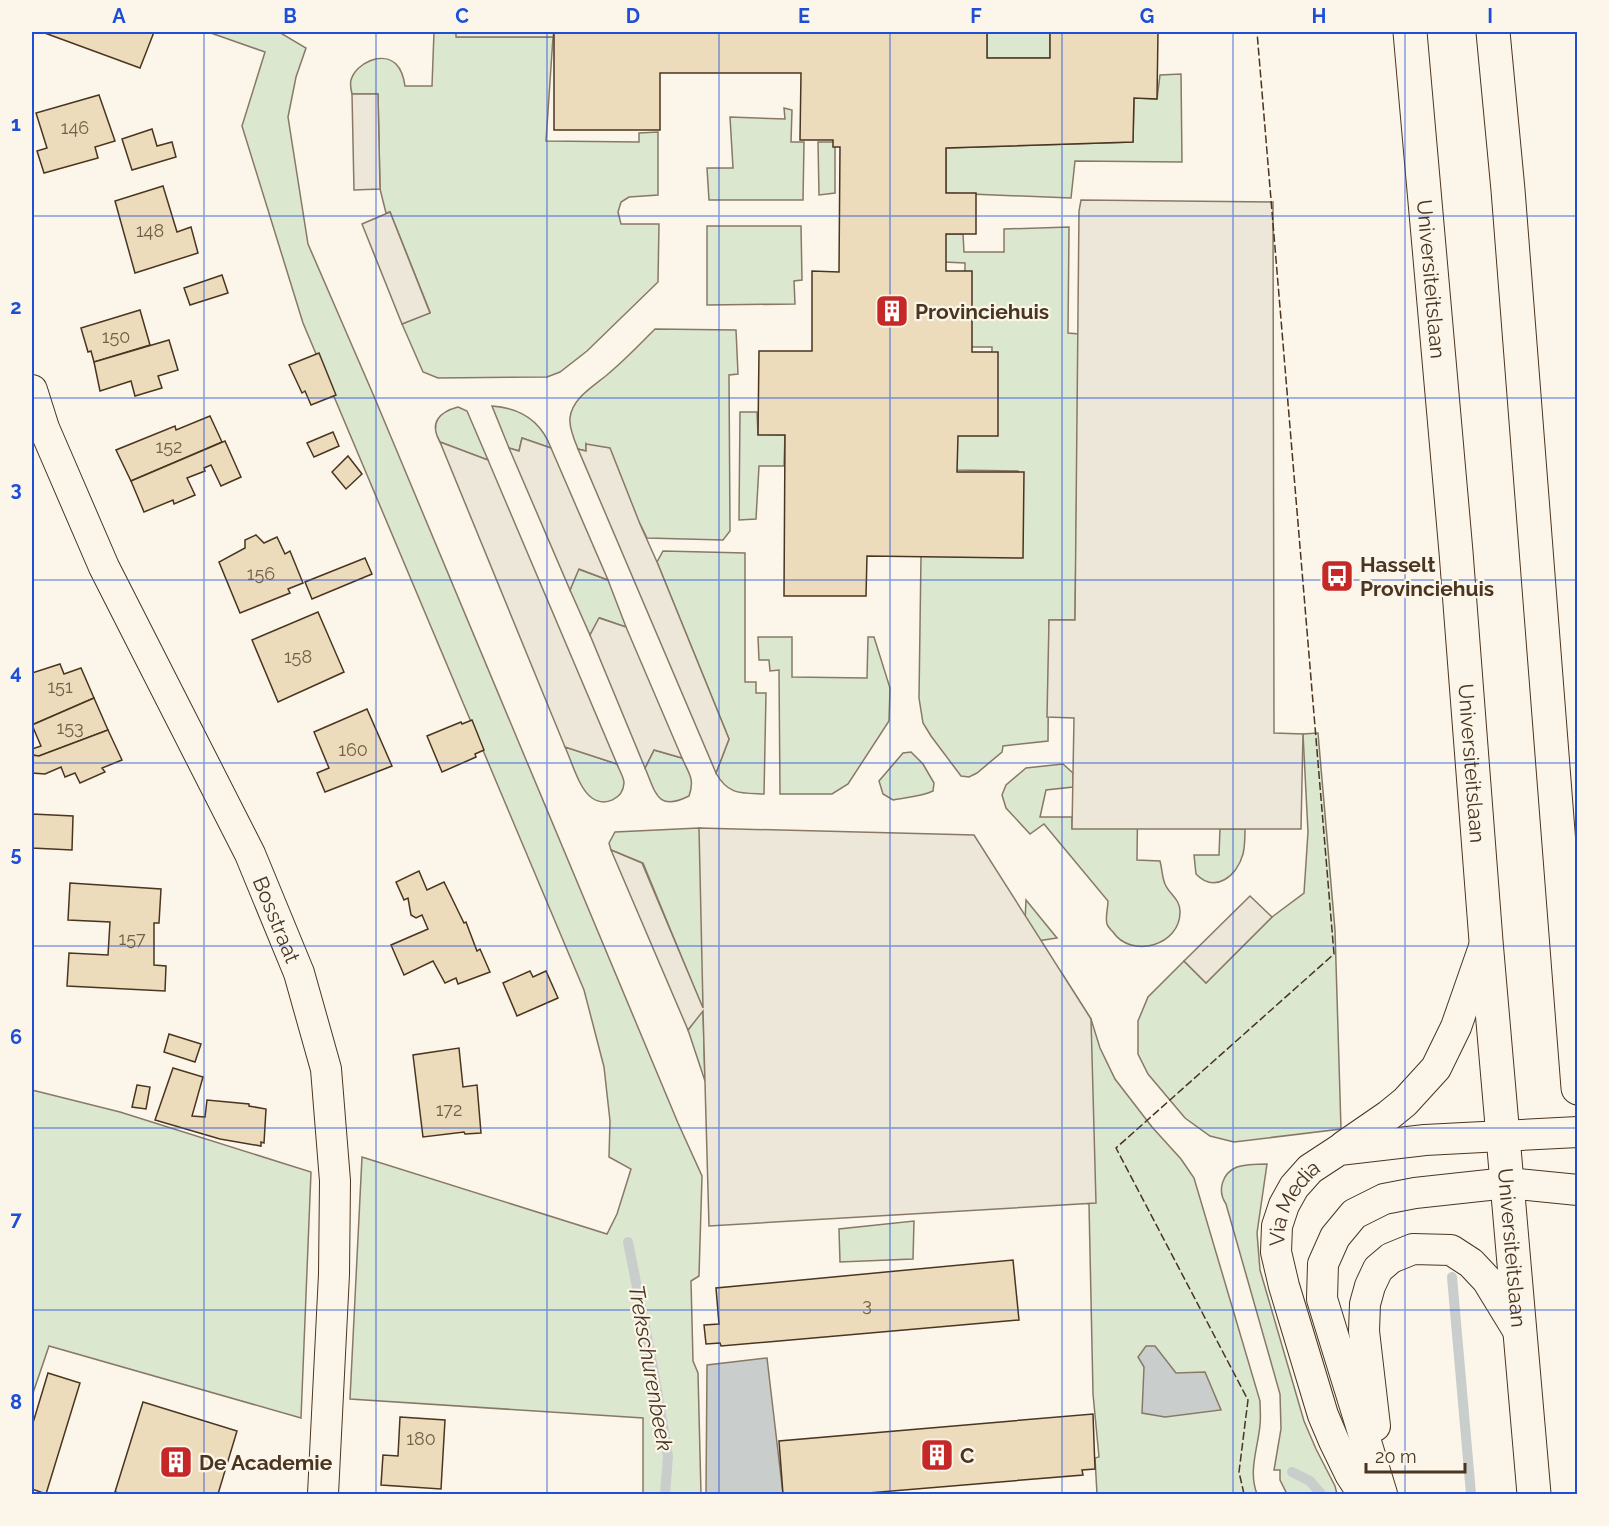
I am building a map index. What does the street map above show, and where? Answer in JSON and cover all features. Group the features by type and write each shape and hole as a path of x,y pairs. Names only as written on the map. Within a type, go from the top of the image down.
{"highway":[{"name":"Universiteitslaan","path":"1410,32 1457,564 1486,941 1534,1494"},
{"path":"1493,32 1572,964 1578,1088"}],"street":[{"name":"Bosstraat","path":"32,390 44,428 104,567 250,854 299,972 326,1069 335,1181 334,1274 322,1494"},
{"path":"1339,1150 1402,1104 1436,1068 1456,1027 1486,941"},
{"name":"Via Media","path":"1363,1494 1350,1474 1323,1415 1276,1252 1277,1226 1284,1205 1294,1187 1310,1168 1339,1150 1425,1140 1578,1132"},
{"name":"Via Media","path":"1382,1494 1322,1299 1323,1264 1335,1237 1354,1214 1384,1199 1415,1193 1507,1183 1578,1190"},
{"name":"Via Media","path":"1382,1494 1364,1331 1365,1304 1378,1269 1391,1258 1413,1249 1451,1250 1471,1263 1487,1280 1520,1334"}],"green space":[{"path":"208,32 279,32 306,48 296,77 288,117 308,244 702,1176 699,1276 691,1281 693,1361 698,1373 701,1494 643,1494 643,1418 350,1399 362,1157 607,1234 617,1214 631,1169 609,1157 610,1121 604,1067 584,990 303,323 242,126 265,52"},
{"path":"434,32 456,32 457,37 553,37 546,141 639,142 639,133 658,132 658,195 629,197 621,202 618,212 621,224 659,224 658,282 587,351 560,372 547,377 438,378 423,372 402,324 430,312 390,212 386,213 380,189 378,94 352,94 351,82 358,68 370,61 384,59 398,66 405,86 432,86"},
{"path":"987,32 1050,32 1050,58 987,58"},
{"path":"1181,74 1182,162 1075,161 1071,198 946,193 946,148 1133,142 1134,98 1157,99 1160,75"},
{"path":"784,108 792,110 791,142 804,142 803,200 709,200 707,168 733,168 730,117 785,119"},
{"path":"818,142 835,142 835,193 819,195"},
{"path":"707,226 801,226 802,280 794,281 795,304 707,305"},
{"path":"1069,227 1068,333 1079,334 1075,620 1049,620 1048,741 1003,746 1002,752 977,773 969,777 961,776 923,723 919,698 921,556 1017,557 1018,471 955,470 955,434 991,434 992,347 964,347 965,263 944,262 944,234 963,234 964,252 1004,252 1004,229"},
{"path":"655,329 736,330 738,374 729,375 730,531 723,540 647,538 586,444 586,451 578,449 574,438 570,418 579,398"},
{"path":"492,406 512,410 528,418 542,430 551,448 522,438 519,451 509,448"},
{"path":"458,407 467,411 488,460 440,442 436,429 438,419 451,409"},
{"path":"740,412 757,412 758,434 785,435 784,466 759,466 756,519 739,520"},
{"path":"663,551 745,553 745,682 756,682 756,693 766,693 764,794 742,793 730,789 716,773 729,739 657,562"},
{"path":"578,569 608,580 626,627 600,618 590,635 570,590"},
{"path":"1140,611 1137,860 1160,861 1165,884 1180,907 1178,923 1172,933 1154,945 1142,946 1131,945 1121,940 1111,930 1106,922 1108,901 1044,824 1030,834 1006,808 1002,795 1006,785 1026,768 1063,764 1073,773 1073,787 1046,790 1040,817 1072,817 1072,829"},
{"path":"758,637 792,637 792,677 867,678 868,637 874,637 890,688 889,721 848,784 832,794 780,794 779,670 770,671 769,660 759,660"},
{"path":"1318,733 1335,930 1341,1129 1234,1142 1210,1136 1185,1118 1148,1074 1138,1054 1138,1021 1148,997 1184,961 1206,983 1272,917 1304,893 1308,832 1303,734"},
{"path":"565,747 617,764 624,783 617,797 602,802 587,794"},
{"path":"654,750 682,758 691,781 689,796 670,802 664,801 655,792 645,768"},
{"path":"911,752 923,764 934,783 933,791 893,800 883,794 879,781 903,753"},
{"path":"699,828 720,834 703,1009 643,863 611,850 609,843 615,832"},
{"path":"1220,829 1245,829 1244,851 1236,869 1224,880 1211,882 1203,880 1196,874 1194,855 1219,855"},
{"path":"1026,900 1057,938 1024,943"},
{"path":"1061,972 1091,1019 1100,1048 1115,1079 1194,1178 1260,1401 1260,1425 1253,1468 1257,1494 1097,1494 1095,1458 1099,1457 1093,1394 1089,1204 1085,1203"},
{"path":"703,1009 705,1081 688,1030"},
{"path":"32,1090 120,1112 311,1172 301,1418 49,1346 32,1396"},
{"path":"1267,1164 1257,1233 1260,1270 1304,1421 1337,1494 1287,1494 1280,1480 1280,1470 1274,1470 1281,1429 1280,1394 1222,1194 1225,1178 1232,1170 1248,1165"},
{"path":"914,1221 913,1259 840,1262 839,1229"}],"shaded area":[{"path":"456,32 554,32 553,37 456,37"},
{"path":"352,94 378,94 380,189 354,190"},
{"path":"1081,200 1273,202 1274,733 1303,734 1301,829 1072,829 1074,718 1047,717 1049,620 1075,620 1079,211"},
{"path":"390,212 430,313 402,324 362,224"},
{"path":"522,438 551,448 608,580 579,569 570,590 509,448 519,451"},
{"path":"440,442 488,460 617,764 565,747"},
{"path":"586,444 610,448 729,739 716,773 578,449 586,451"},
{"path":"599,618 626,627 682,758 654,750 645,768 590,635"},
{"path":"699,828 974,835 1091,1019 1096,1203 709,1226 703,1011 688,1030 611,850 642,863 703,1008"},
{"path":"1250,896 1272,917 1206,983 1184,961"},
{"path":"1146,1346 1155,1346 1176,1373 1205,1372 1221,1410 1165,1417 1142,1413 1144,1367 1138,1357"},
{"path":"767,1358 783,1494 706,1494 707,1365"}],"building":[{"path":"42,32 154,32 140,68"},
{"name":"Provinciehuis","path":"554,32 987,32 987,58 1050,58 1050,32 1158,32 1157,99 1134,98 1133,142 946,148 946,193 976,193 976,234 946,234 946,271 972,271 972,352 998,352 998,436 958,436 957,472 1024,472 1023,558 867,556 866,596 784,596 785,435 758,435 759,351 812,351 812,271 839,272 840,147 833,147 833,140 800,140 801,73 660,73 660,130 554,130"},
{"path":"99,95 115,141 95,147 98,158 44,173 37,151 47,148 36,113"},
{"path":"152,129 157,146 172,142 176,157 132,170 122,139"},
{"path":"163,186 177,232 191,227 198,253 135,273 115,201"},
{"path":"222,275 228,293 190,305 184,288"},
{"path":"140,310 150,345 94,362 91,351 88,352 81,328"},
{"path":"169,340 178,370 158,376 162,388 135,396 131,381 100,391 94,362"},
{"path":"319,353 336,395 311,405 305,391 302,393 289,365"},
{"path":"210,416 222,442 131,481 116,450 175,426 176,430"},
{"path":"333,432 339,446 314,457 307,443"},
{"path":"225,441 241,477 221,486 211,465 204,468 205,471 187,478 195,495 174,504 173,500 144,512 131,481"},
{"path":"348,456 362,474 346,489 332,472"},
{"path":"256,535 264,543 277,537 285,554 290,551 303,583 288,589 290,593 240,613 219,562 245,548 245,540"},
{"path":"365,558 372,574 312,599 305,582"},
{"path":"318,612 344,672 278,702 252,640"},
{"path":"60,664 64,674 81,668 94,698 32,725 32,673"},
{"path":"94,698 108,730 39,756 32,755 32,749 41,746 32,725"},
{"path":"367,709 392,766 325,792 317,773 329,768 314,732"},
{"path":"472,720 484,750 475,754 476,757 442,772 427,736 461,722 462,724"},
{"path":"108,730 122,760 102,768 105,772 80,783 75,773 65,777 61,767 45,774 32,773 32,755 39,756"},
{"path":"32,814 73,816 72,850 32,848"},
{"path":"419,871 427,890 444,882 464,923 466,922 477,951 480,949 490,972 458,984 456,978 445,983 433,961 404,975 391,945 428,929 422,915 416,918 411,915 408,898 404,900 396,882"},
{"path":"70,883 161,889 159,923 154,923 154,965 166,966 165,991 67,986 69,953 108,955 110,922 68,920"},
{"path":"530,971 533,977 546,971 558,998 517,1016 503,983"},
{"path":"169,1034 201,1044 195,1062 164,1052"},
{"path":"459,1048 463,1087 477,1085 481,1133 465,1134 464,1132 423,1137 413,1055"},
{"path":"173,1068 203,1077 192,1116 205,1117 207,1100 249,1104 249,1106 266,1109 264,1143 261,1142 261,1146 220,1139 155,1120"},
{"path":"137,1085 150,1087 146,1109 132,1107"},
{"path":"1013,1260 1019,1320 721,1346 720,1343 706,1344 704,1325 719,1324 716,1288"},
{"path":"48,1373 80,1383 46,1494 32,1489 32,1426"},
{"name":"De Academie","path":"143,1402 237,1431 218,1494 124,1494 115,1492"},
{"name":"C","path":"1093,1414 1095,1469 1082,1470 1083,1475 856,1494 783,1494 779,1441"},
{"path":"400,1417 445,1420 441,1489 381,1485 383,1455 398,1456"}],"waterway":[{"name":"Trekschurenbeek","path":"628,1242 668,1456 665,1494"},
{"path":"1452,1277 1471,1494"},
{"path":"1292,1472 1310,1481 1321,1494"}],"fence":[{"path":"1244,1494 1239,1472 1248,1400 1116,1148 1334,954 1257,32"}],"place":[{"name":"Provinciehuis","path":"892,311"},
{"name":"Hasselt Provinciehuis","path":"1337,576"},
{"name":"C","path":"937,1455"},
{"name":"De Academie","path":"176,1462"}]}
